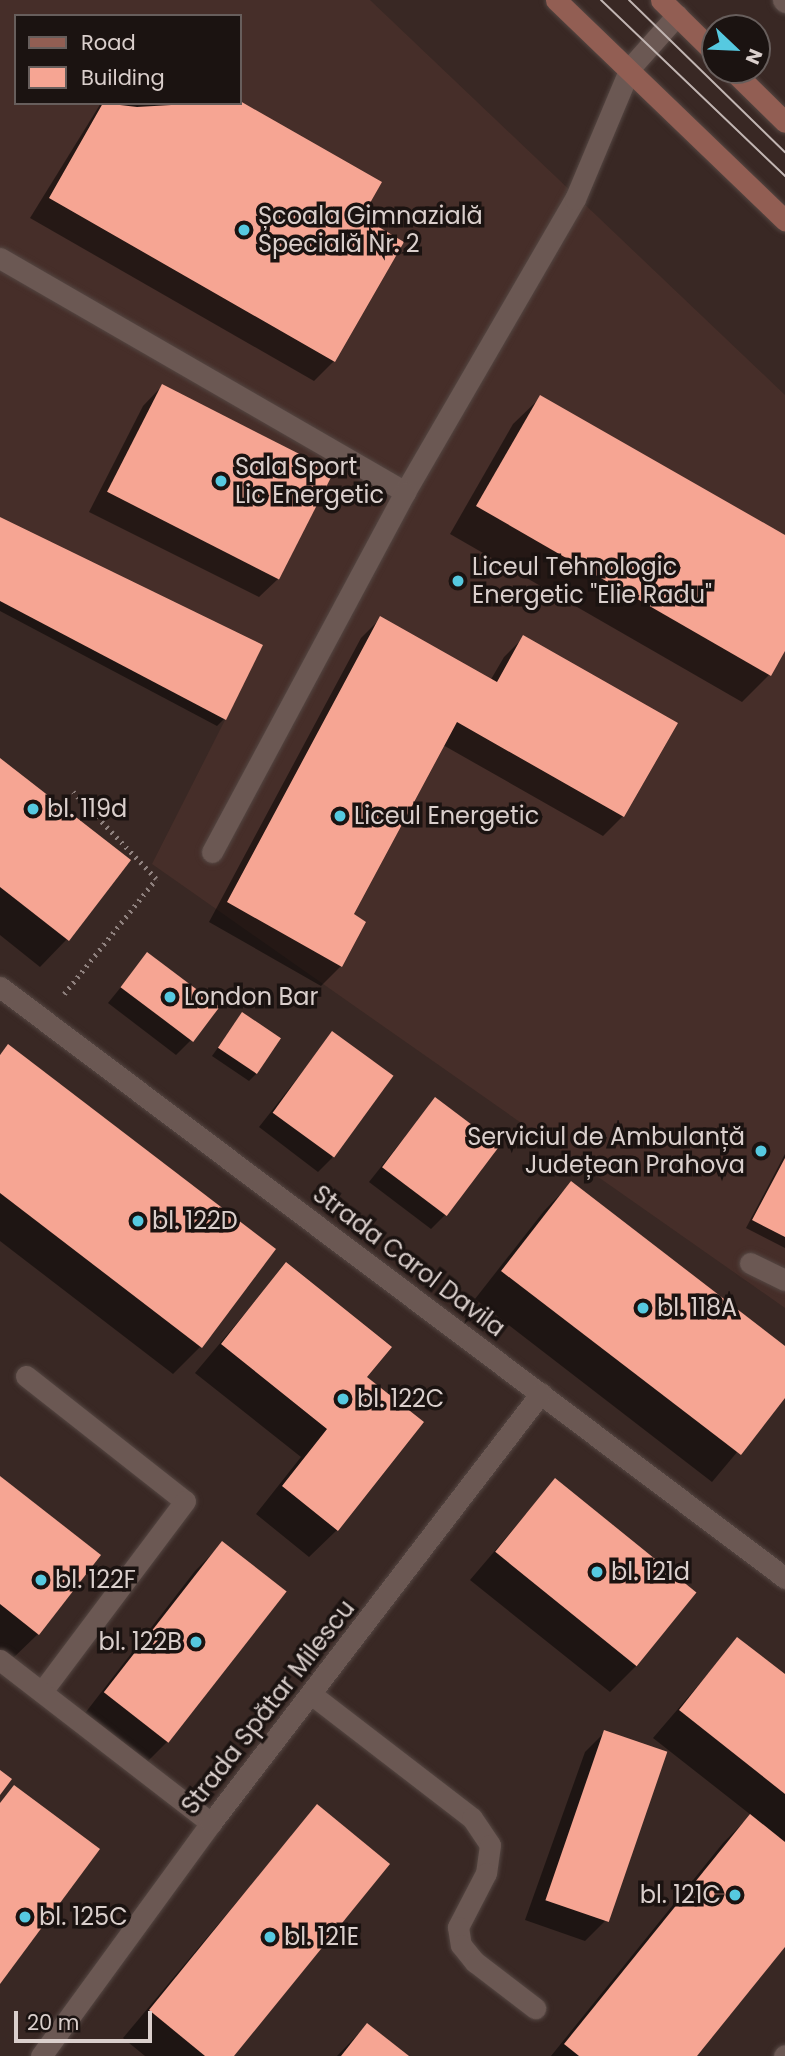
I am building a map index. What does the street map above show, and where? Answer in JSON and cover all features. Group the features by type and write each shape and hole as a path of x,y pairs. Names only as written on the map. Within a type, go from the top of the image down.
{"main road":[{"path":"556,0 630,68 785,220"},
{"path":"660,0 676,8 701,37"},
{"path":"746,84 785,122"}],"street":[{"path":"212,852 405,492 575,199 630,68 676,8"},
{"path":"0,258 405,492"},
{"name":"Strada Carol Davila","path":"0,988 785,1578"},
{"path":"750,1263 785,1280"},
{"path":"26,1376 185,1501 43,1690"},
{"name":"Strada Spătar Milescu","path":"41,2056 211,1824 541,1393"},
{"path":"0,1660 43,1690 211,1824"},
{"path":"311,1694 472,1818 491,1845 486,1873 458,1927 460,1945 475,1962 535,2008"}],"path":[{"path":"44,1019 156,878 74,792"}],"shaded area":[{"name":"Liceul Tehnologic Energetic \"Elie Radu\"","path":"0,0 370,0 785,395 785,1308 152,864 263,645 0,517"}],"building":[{"name":"Școala Gimnazială Specială Nr. 2","path":"242,102 382,182 362,217 404,242 335,362 49,198 102,105 242,105"},
{"name":"Sala Sport Lic Energetic","path":"162,384 334,472 279,579 107,492"},
{"path":"540,395 785,535 785,651 771,676 476,506"},
{"path":"0,517 263,645 226,720 0,601"},
{"name":"Liceul Energetic","path":"380,616 497,682 523,635 678,723 624,817 457,722 354,914 366,922 342,967 227,902"},
{"name":"bl. 119d","path":"0,758 131,860 69,941 0,887"},
{"name":"London Bar","path":"147,952 220,1007 193,1042 121,987"},
{"path":"242,1012 281,1038 257,1074 218,1048"},
{"path":"332,1031 393,1076 334,1157 273,1113"},
{"name":"bl. 122D","path":"8,1044 276,1249 202,1348 0,1193 0,1055"},
{"path":"435,1097 500,1146 447,1216 382,1167"},
{"path":"785,1158 785,1237 752,1220"},
{"name":"bl. 118A","path":"571,1181 785,1346 785,1398 741,1455 501,1271"},
{"name":"bl. 122C","path":"286,1262 392,1347 367,1377 424,1422 338,1531 282,1486 327,1429 221,1344"},
{"name":"bl. 122F","path":"0,1476 101,1555 39,1635 0,1604"},
{"name":"bl. 121d","path":"555,1478 696,1593 637,1666 495,1552"},
{"name":"bl. 122B","path":"222,1541 287,1591 168,1743 104,1692"},
{"name":"bl. 121d","path":"737,1637 785,1674 785,1794 679,1710"},
{"path":"604,1730 667,1752 609,1922 545,1900"},
{"path":"0,1770 12,1779 0,1795"},
{"name":"bl. 125C","path":"14,1785 100,1849 0,1984 0,1803"},
{"name":"bl. 121E","path":"317,1804 390,1864 234,2056 205,2056 149,2010"},
{"name":"bl. 121C","path":"750,1814 785,1842 785,1947 697,2056 579,2056 564,2044"},
{"path":"367,2023 409,2056 341,2056"}],"tram line":[{"path":"601,0 785,176"},
{"path":"629,0 785,152"}],"place":[{"name":"Școala Gimnazială Specială Nr. 2","path":"244,230"},
{"name":"Sala Sport Lic Energetic","path":"221,481"},
{"name":"Liceul Tehnologic Energetic \"Elie Radu\"","path":"458,581"},
{"name":"bl. 119d","path":"33,809"},
{"name":"Liceul Energetic","path":"340,816"},
{"name":"London Bar","path":"170,997"},
{"name":"Serviciul de Ambulanță Județean Prahova","path":"761,1151"},
{"name":"bl. 122D","path":"138,1221"},
{"name":"bl. 118A","path":"643,1308"},
{"name":"bl. 122C","path":"343,1399"},
{"name":"bl. 121d","path":"597,1572"},
{"name":"bl. 122F","path":"41,1580"},
{"name":"bl. 122B","path":"196,1642"},
{"name":"bl. 121C","path":"735,1895"},
{"name":"bl. 125C","path":"25,1917"},
{"name":"bl. 121E","path":"270,1937"}]}
